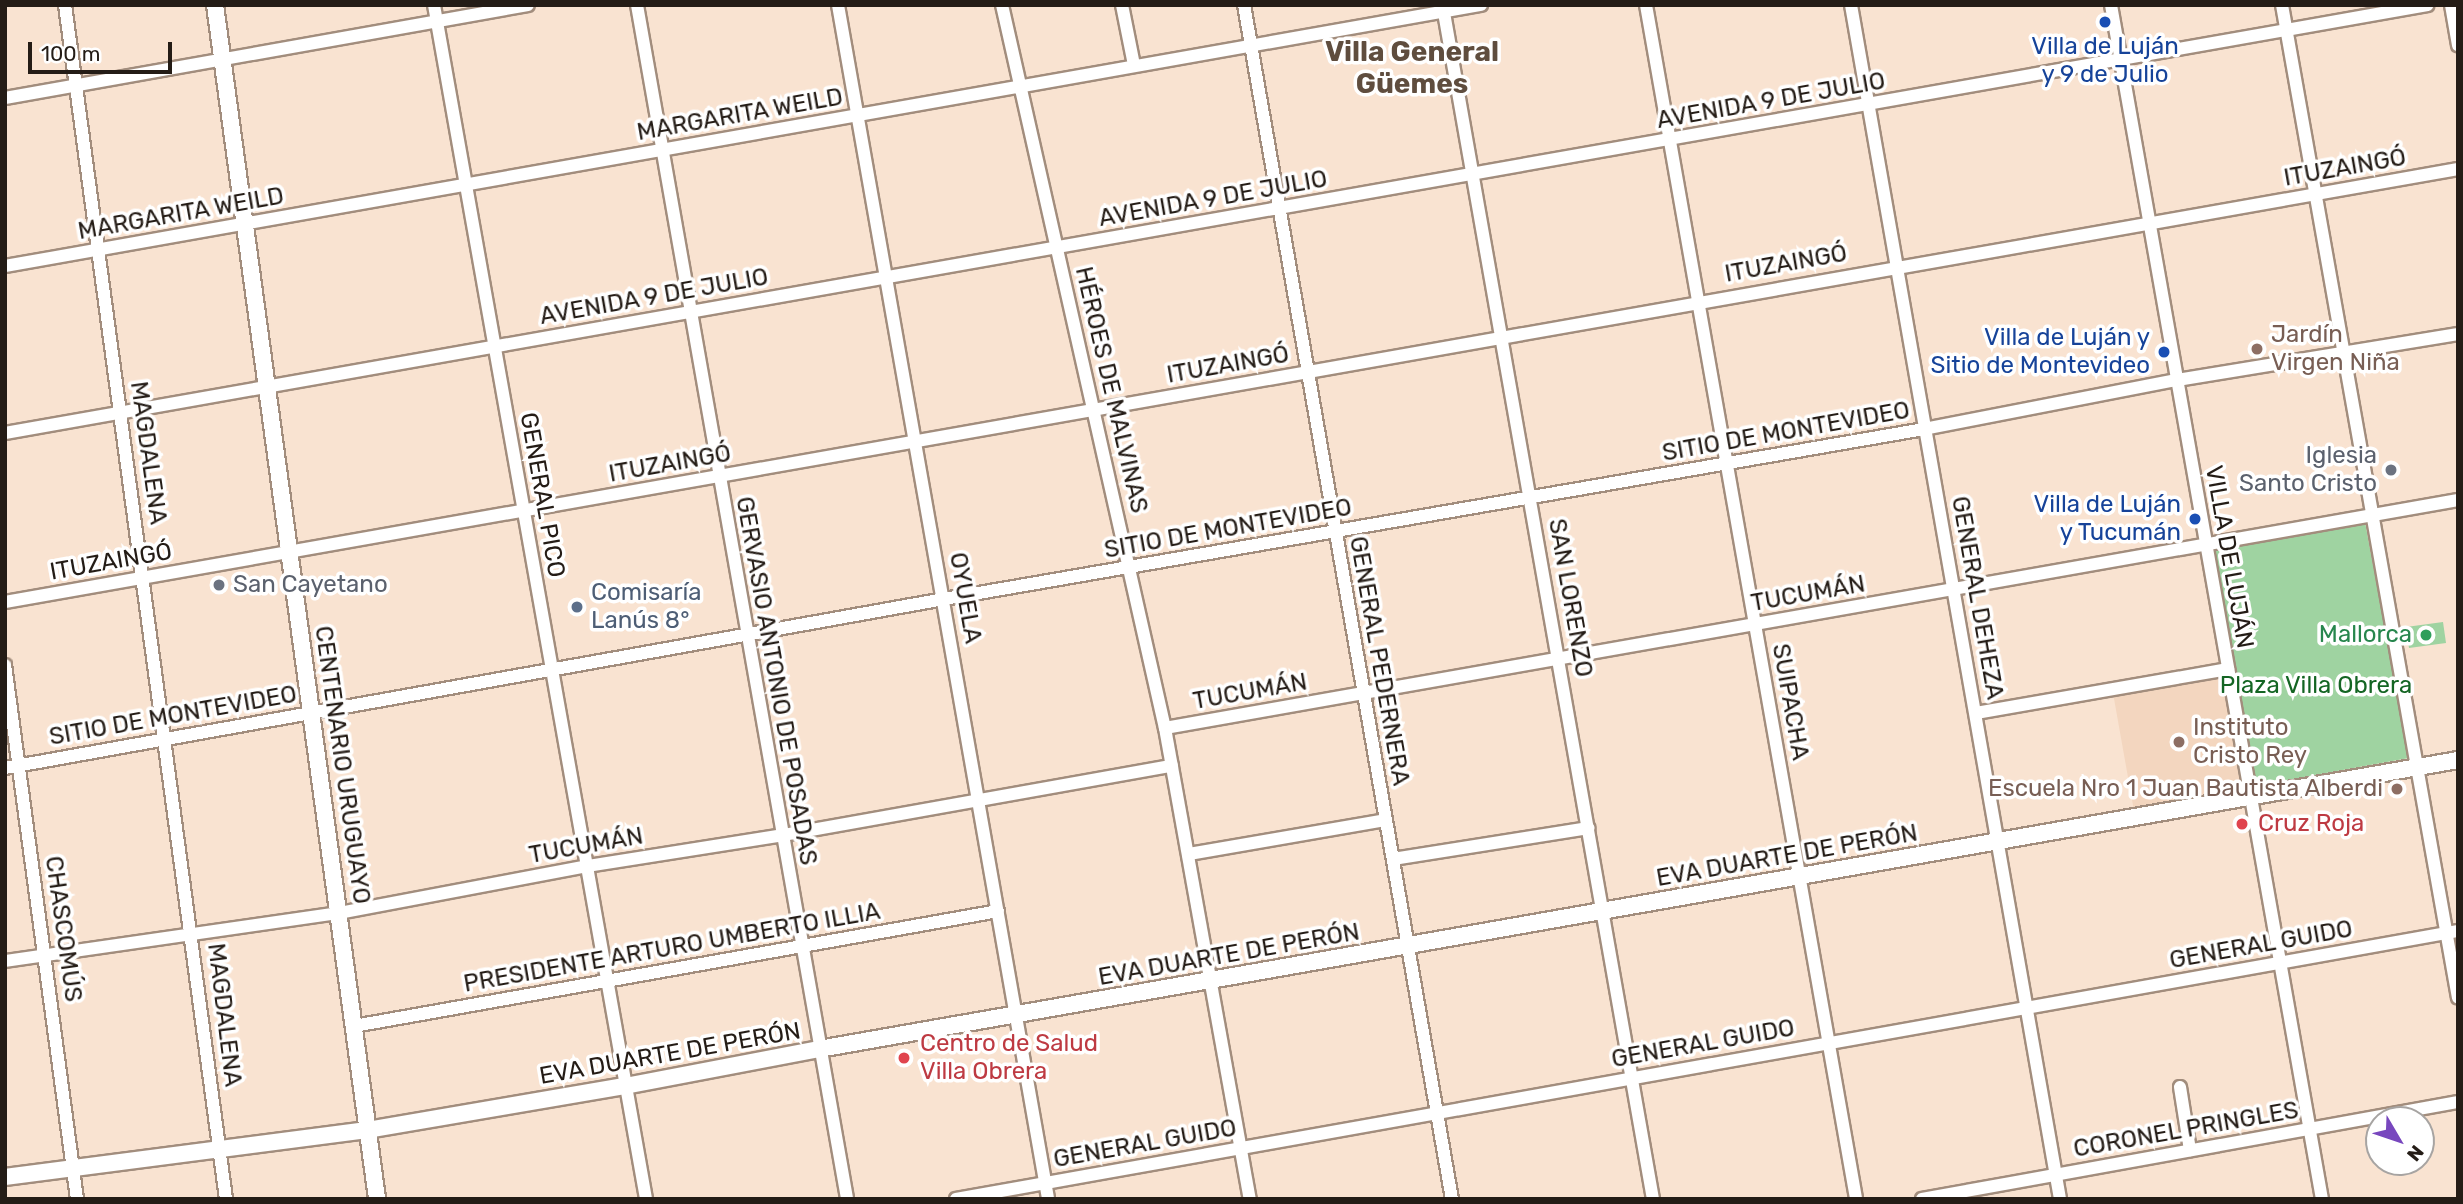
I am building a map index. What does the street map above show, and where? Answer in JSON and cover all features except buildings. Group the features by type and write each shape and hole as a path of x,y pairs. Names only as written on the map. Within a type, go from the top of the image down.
{"main road":[{"name":"CENTENARIO URUGUAYO","path":"215,5 377,1199"},
{"name":"EVA DUARTE DE PERÓN","path":"5,1177 367,1130 625,1087 819,1049 2458,760"}],"street":[{"name":"MAGDALENA","path":"65,5 145,577 226,1199"},
{"name":"GENERAL PICO","path":"434,5 646,1199"},
{"path":"5,98 528,5"},
{"name":"GERVASIO ANTONIO DE POSADAS","path":"637,5 847,1199"},
{"name":"OYUELA","path":"838,5 1048,1199"},
{"name":"HÉROES DE MALVINAS","path":"1002,5 1165,728 1250,1199"},
{"path":"1122,5 1134,65"},
{"name":"GENERAL PEDERNERA","path":"1244,5 1452,1199"},
{"name":"MARGARITA WEILD","path":"5,266 662,151 1443,9 1481,5"},
{"name":"SUIPACHA","path":"1646,5 1856,1199"},
{"name":"GENERAL DEHEZA","path":"1851,5 2060,1199"},
{"name":"VILLA DE LUJÁN","path":"2111,5 2322,1199"},
{"path":"2282,5 2416,767 2452,932 2458,999"},
{"name":"AVENIDA 9 DE JULIO","path":"5,433 2427,5"},
{"path":"2451,5 2458,45"},
{"name":"SAN LORENZO","path":"1443,9 1653,1199"},
{"name":"ITUZAINGÓ","path":"5,602 1093,411 1895,266 2458,169"},
{"name":"SITIO DE MONTEVIDEO","path":"5,768 944,599 1130,569 1924,429 2177,380 2458,334"},
{"name":"TUCUMÁN","path":"1165,728 2458,500"},
{"name":"CHASCOMÚS","path":"5,665 77,1199"},
{"path":"1976,713 2228,670"},
{"name":"TUCUMÁN","path":"5,961 192,932 339,914 588,866 783,835 1172,766"},
{"path":"1189,854 1385,820"},
{"path":"1393,859 1589,828"},
{"name":"PRESIDENTE ARTURO UMBERTO ILLIA","path":"354,1026 998,912"},
{"name":"GENERAL GUIDO","path":"956,1199 2452,932"},
{"path":"2179,1087 2190,1150"},
{"name":"CORONEL PRINGLES","path":"1922,1199 2458,1102"}],"shaded area":[{"name":"Instituto Cristo Rey","path":"2225,674 2246,791 2134,811 2113,693"}],"green space":[{"name":"Plaza Villa Obrera","path":"2365,522 2409,758 2255,786 2214,551"},
{"name":"Mallorca","path":"2443,622 2446,643 2409,648 2406,627"}],"place":[{"name":"Villa de Luján y 9 de Julio","path":"2105,22"},
{"name":"Jardín Virgen Niña","path":"2257,349"},
{"name":"Villa de Luján y Sitio de Montevideo","path":"2164,352"},
{"name":"Iglesia Santo Cristo","path":"2391,470"},
{"name":"Villa de Luján y Tucumán","path":"2195,519"},
{"name":"San Cayetano","path":"219,585"},
{"name":"Comisaría Lanús 8°","path":"577,607"},
{"name":"Mallorca","path":"2426,635"},
{"name":"Instituto Cristo Rey","path":"2179,742"},
{"name":"Escuela Nro 1 Juan Bautista Alberdi","path":"2397,789"},
{"name":"Cruz Roja","path":"2242,824"},
{"name":"Centro de Salud Villa Obrera","path":"904,1058"}],"district":[{"name":"Villa General Güemes","path":"1412,68"}]}
